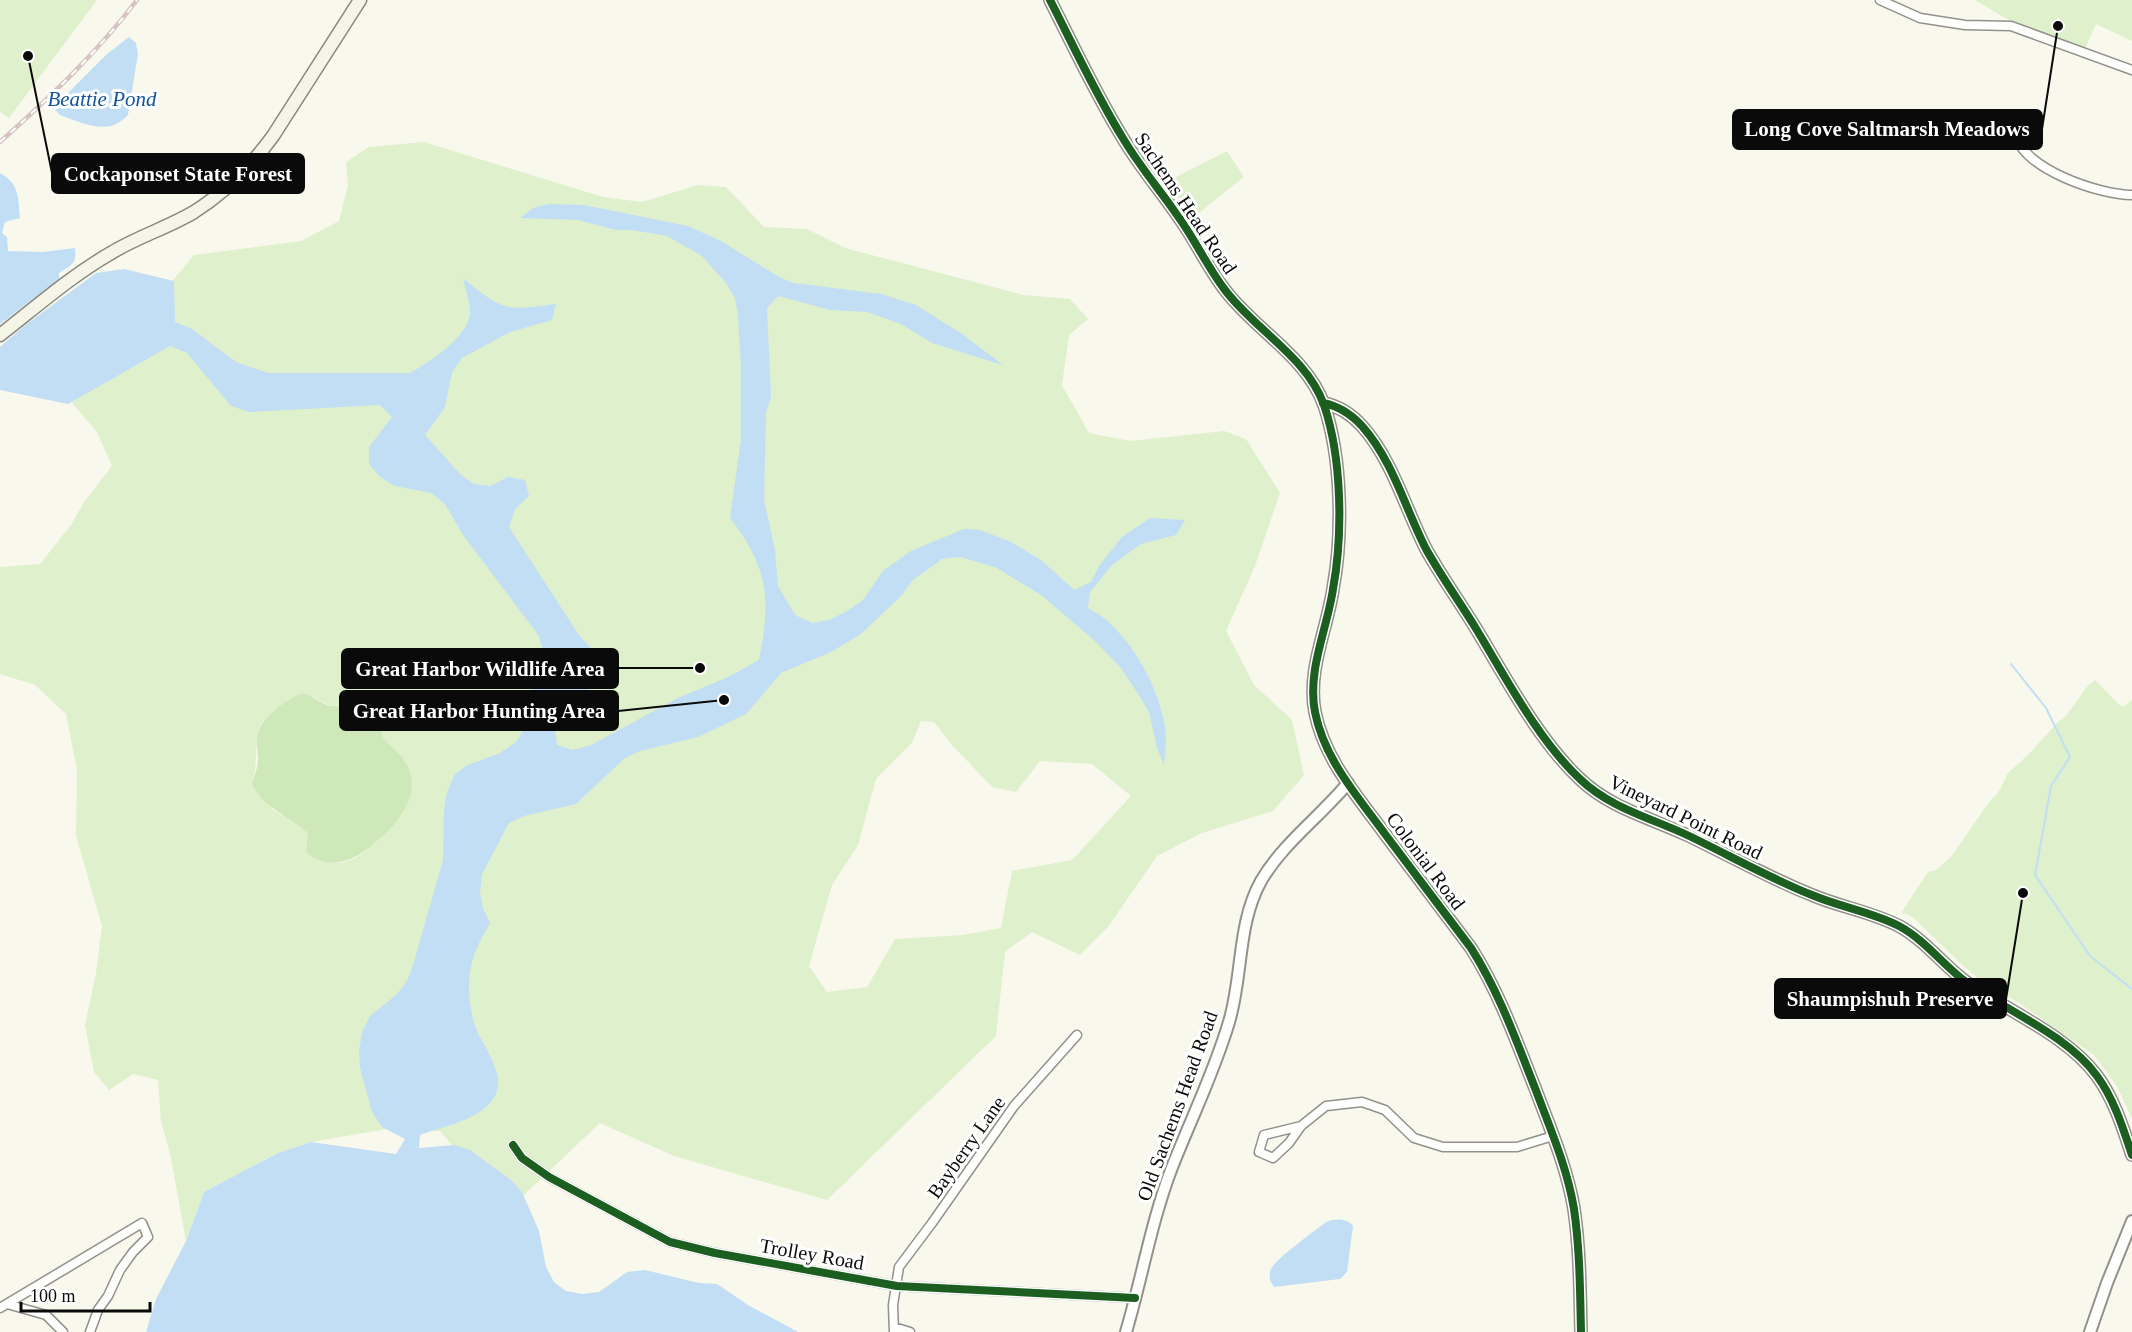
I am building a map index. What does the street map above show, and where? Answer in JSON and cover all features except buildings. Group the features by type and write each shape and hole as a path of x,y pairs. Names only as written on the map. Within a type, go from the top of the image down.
{"main road":[{"path":"0,335 97,261 130,242 193,213 230,185 273,136 360,0"}],"street":[{"name":"Sachems Head Road","path":"1050,0 1126,144 1183,223 1221,285 1246,314 1310,378 1323,403"},
{"path":"1880,0 1920,18 1965,25 2011,26 2132,70"},
{"path":"2016,134 2017,142 2025,153 2075,183 2095,190 2132,195"},
{"name":"Colonial Road","path":"1323,403 1335,456 1338,543 1334,589 1317,654 1313,696 1321,735 1334,762 1348,783 1471,948 1505,1012 1567,1177 1574,1211 1578,1250 1581,1332"},
{"name":"Vineyard Point Road","path":"1323,403 1343,409 1361,425 1369,436 1394,478 1436,566 1538,728 1562,761 1580,780 1598,794 1622,807 1686,834 1799,890 1901,927 1968,983 2078,1056 2105,1088 2114,1105 2132,1155"},
{"name":"Old Sachems Head Road","path":"1126,1332 1154,1223 1168,1179 1230,1021 1246,920 1252,899 1261,881 1284,850 1324,811 1348,783"},
{"name":"Bayberry Lane","path":"894,1329 893,1305 899,1267 1014,1106 1077,1035"},
{"path":"1301,1126 1264,1135 1259,1152 1273,1158 1289,1143 1301,1126 1326,1106 1362,1102 1385,1110 1414,1138 1443,1147 1517,1147 1553,1136"},
{"name":"Trolley Road","path":"513,1145 522,1158 549,1177 670,1242 715,1253 897,1286 1135,1298"},
{"path":"2090,1332 2132,1221"},
{"path":"3,1306 142,1223 148,1236 120,1270 108,1296 98,1310 90,1332"},
{"path":"3,1306 46,1315 63,1332"},
{"path":"894,1329 910,1332"}],"green space":[{"path":"0,0 97,0 9,118 0,112"},
{"path":"1975,0 2132,0 2132,41 2096,24 2085,49 2012,22"},
{"path":"424,142 603,197 642,202 698,185 726,187 764,227 807,229 845,248 1024,295 1070,299 1088,319 1069,335 1062,385 1089,433 1130,441 1224,431 1246,439 1280,493 1255,566 1226,631 1254,685 1292,720 1304,775 1273,811 1202,833 1157,856 1108,927 1080,955 1032,932 1005,952 996,1036 827,1200 674,1156 600,1123 507,1211 440,1131 387,1129 311,1142 278,1153 204,1192 186,1241 170,1153 161,1122 158,1080 133,1074 109,1090 94,1072 85,1025 96,973 102,926 76,836 77,770 66,714 35,685 0,674 0,567 40,564 71,525 84,502 112,466 97,432 72,403 194,255 301,241 339,221 348,185 346,162 369,147","holes":["312,696 329,705 340,705 380,732 384,740 396,751 403,812 374,844 346,862 333,862 306,851 308,834 295,822 273,810 252,783 259,728 278,710","921,721 934,722 952,745 992,787 1016,792 1040,761 1092,764 1131,796 1072,860 1012,871 1001,928 962,935 895,939 867,987 827,992 809,966 832,885 858,845 876,779 912,743"]},
{"path":"1227,151 1244,177 1189,221 1164,183"},
{"path":"2095,680 2123,707 2132,700 2132,1119 2117,1086 2094,1055 2016,1001 1980,980 1916,920 1901,913 1928,872 1936,870 1951,857 1989,802 1998,793 2008,773 2066,716 2086,688"},
{"path":"303,693 330,706 367,702 376,712 382,724 384,739 404,760 410,770 412,791 404,811 384,835 368,849 344,861 323,862 310,855 306,851 308,834 263,800 252,783 258,763 259,730 268,716 289,700"}],"water":[{"name":"Beattie Pond","path":"129,37 136,43 138,54 128,115 120,122 104,127 86,124 60,115 55,106 107,54"},
{"path":"0,173 7,177 15,187 19,204 20,218 5,222 2,233 7,237 8,251 43,252 75,248 75,258 72,264 59,273 59,279 0,324"},
{"path":"549,204 584,205 688,226 721,241 779,277 794,283 881,294 916,305 962,334 1003,365 932,343 901,324 867,312 830,310 778,296 767,308 771,397 766,413 764,500 775,550 778,586 795,615 812,623 829,620 847,611 862,601 883,571 911,551 964,529 980,530 1011,542 1041,560 1074,590 1091,582 1099,566 1122,537 1150,518 1185,520 1176,535 1141,544 1112,565 1090,592 1088,608 1115,628 1144,667 1162,712 1166,741 1164,765 1157,748 1149,712 1121,668 1095,641 1041,595 995,567 960,557 942,559 913,580 902,595 861,634 831,652 781,673 746,714 698,737 640,751 625,758 576,804 524,816 509,823 482,874 480,892 483,908 490,923 475,953 469,986 474,1023 494,1064 498,1086 495,1096 480,1112 420,1135 419,1148 454,1145 470,1150 511,1180 522,1192 539,1231 546,1267 554,1282 566,1291 582,1294 599,1292 627,1272 645,1270 699,1283 717,1284 748,1305 798,1332 146,1332 156,1299 186,1241 204,1192 278,1153 311,1142 396,1154 405,1139 382,1127 372,1112 360,1068 359,1051 362,1032 370,1016 396,995 407,981 413,965 443,860 444,810 447,792 455,774 468,765 500,753 516,742 526,726 531,693 544,655 539,636 463,535 445,504 431,493 395,486 380,477 369,464 369,447 392,417 380,405 249,412 231,406 187,353 170,346 68,404 0,390 0,347 24,326 96,273 124,269 174,281 175,322 192,329 236,362 268,373 410,373 455,341 467,324 470,311 463,278 487,297 505,306 526,308 556,304 552,320 510,332 462,358 452,372 445,407 425,435 461,475 474,484 490,486 508,477 525,480 529,496 515,509 509,527 579,635 602,660 606,677 559,711 555,728 557,745 573,750 591,745 678,698 728,677 759,660 765,620 765,602 764,585 753,553 730,518 741,439 741,368 735,298 726,283 702,256 667,236 632,230 616,230 578,220 520,218 533,208"},
{"path":"1343,1220 1353,1226 1347,1272 1340,1279 1274,1287 1270,1276 1274,1264 1326,1222"}],"waterway":[{"path":"2011,664 2046,708 2070,757 2051,786 2035,875 2090,956 2132,989"}],"railway":[{"path":"0,142 72,74 122,20 137,0"}],"cycle path":[{"path":"1050,0 1114,123 1138,162 1184,225 1219,282 1250,318 1305,372 1324,405 1334,448 1339,521 1333,589 1314,681 1313,696 1319,729 1334,762 1353,792 1471,948 1506,1016 1552,1133 1571,1193 1577,1240 1581,1332"},
{"path":"1323,403 1349,414 1373,440 1390,469 1418,533 1438,569 1536,727 1580,779 1604,798 1631,812 1687,835 1780,881 1823,899 1889,921 1908,932 1926,945 1966,982 2036,1024 2084,1061 2108,1094 2118,1114 2132,1155"},
{"path":"513,1145 522,1158 549,1177 670,1242 715,1253 897,1286 1135,1298"}],"place":[{"name":"Long Cove Saltmarsh Meadows","path":"2058,26"},
{"name":"Cockaponset State Forest","path":"28,56"},
{"name":"Great Harbor Wildlife Area","path":"700,668"},
{"name":"Great Harbor Hunting Area","path":"724,700"},
{"name":"Shaumpishuh Preserve","path":"2023,893"}]}
